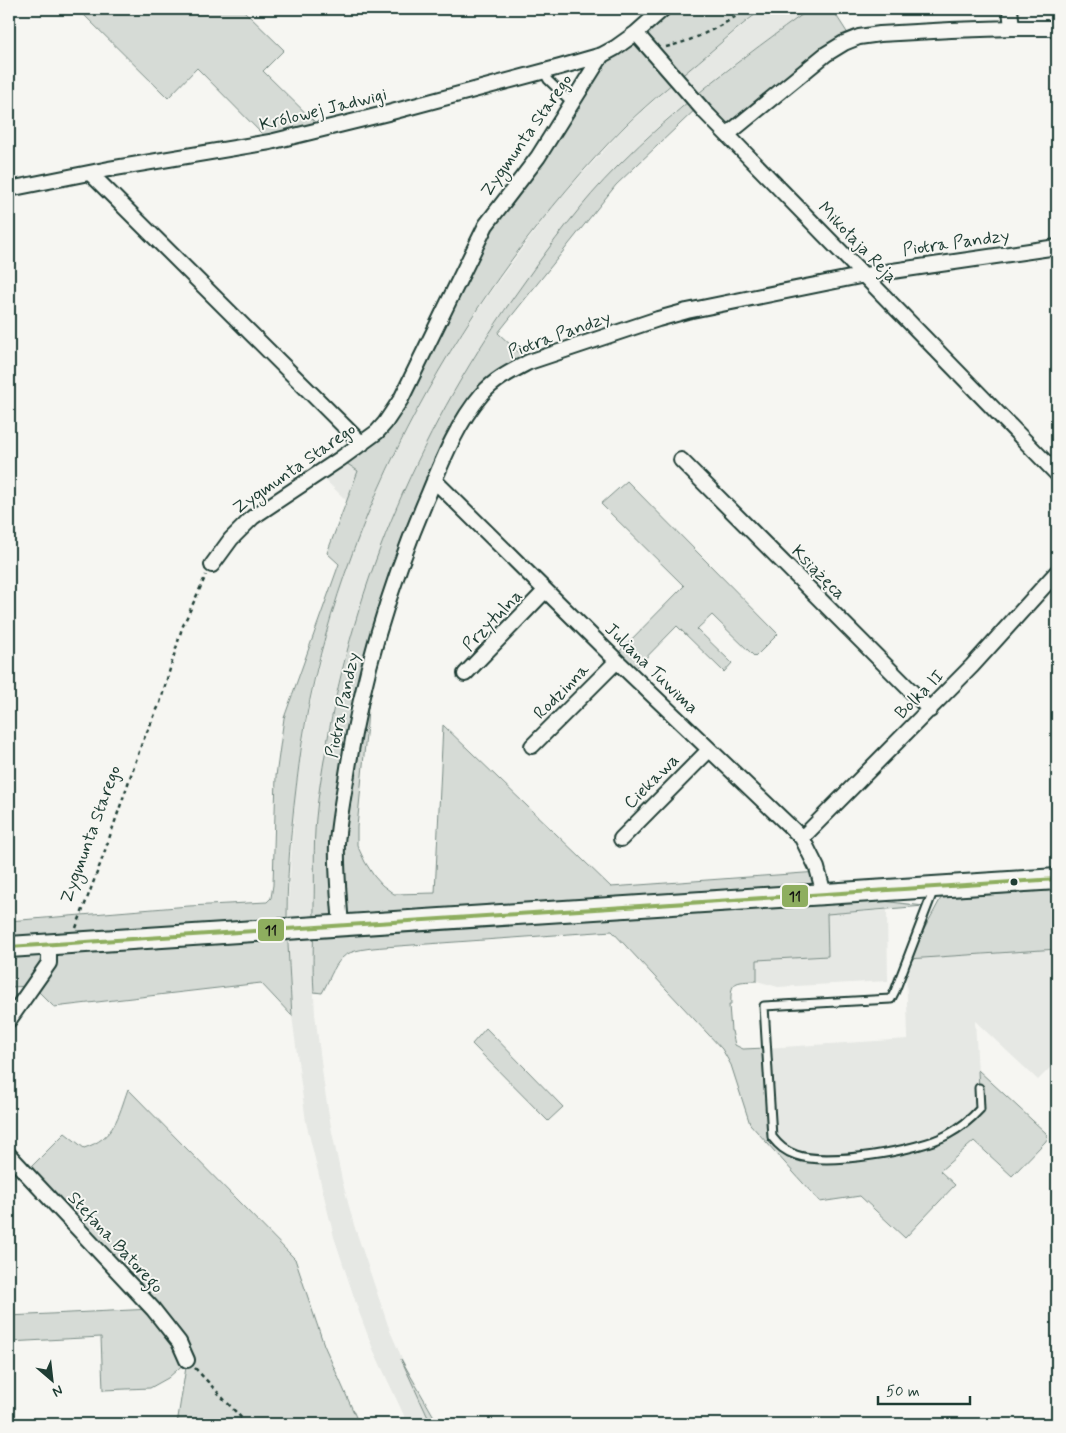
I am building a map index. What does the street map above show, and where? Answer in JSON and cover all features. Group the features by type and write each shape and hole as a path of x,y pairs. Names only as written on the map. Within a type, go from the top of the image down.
{"main road":[{"path":"9,947 1057,879"}],"street":[{"name":"Królowej Jadwigi","path":"9,189 270,142 388,113 543,71 602,54 616,48 662,9"},
{"path":"1010,9 1012,28"},
{"path":"728,134 809,68 844,43 859,38 880,34 1012,28 1057,28"},
{"name":"Mikołaja Reja","path":"636,33 705,112 1057,474"},
{"name":"Zygmunta Starego","path":"212,565 252,517 362,444 377,432 393,412 486,225 538,157 602,54"},
{"path":"90,173 362,444"},
{"name":"Piotra Pandzy","path":"335,926 338,842 343,796 360,704 372,656 407,545 434,480 459,429 482,393 501,377 522,366 658,319 687,311 865,275 1057,247"},
{"name":"Książęca","path":"681,460 930,710"},
{"name":"Juliana Tuwima","path":"434,480 545,591 802,838 814,861 824,894"},
{"name":"Bolka II","path":"802,838 930,710 1057,572"},
{"name":"Przytulna","path":"465,674 545,591"},
{"name":"Rodzinna","path":"532,746 617,661"},
{"name":"Ciekawa","path":"621,838 709,750"},
{"path":"9,1020 49,963 49,944"},
{"name":"Stefana Batorego","path":"9,1155 152,1309 179,1342 187,1360"}],"lane":[{"path":"543,71 548,80 572,103"},
{"path":"934,887 890,999 764,1006 772,1137 785,1151 798,1156 814,1158 900,1152 922,1146 946,1136 969,1121 980,1109 979,1088"}],"path":[{"path":"656,56 666,47 702,35 747,9"},
{"name":"Zygmunta Starego","path":"70,943 101,862 142,744 160,703 182,628 212,565"},
{"path":"187,1360 246,1424"}],"shaded area":[{"path":"78,9 242,9 284,50 263,71 322,129 270,142 197,68 168,98"},
{"path":"663,9 763,9 666,89 625,126 567,190 512,259 462,333 417,410 378,491 345,573 320,658 302,743 296,786 287,895 292,1016 261,983 54,1007 33,986 9,987 9,921 189,906 267,902 271,898 276,776 284,718 339,564 327,553 358,471 340,459 377,432 478,240 602,55"},
{"path":"763,9 810,9 730,67 644,140 596,190 571,220 498,319 465,372 419,456 398,503 361,601 343,663 331,717 316,818 313,977 315,1014 332,1132 354,1225 390,1331 431,1424 408,1424 373,1349 334,1237 306,1122 292,1016 287,919 295,797 303,740 327,631 344,576 364,522 388,469 446,358 488,295 554,205 626,126 670,86"},
{"path":"810,9 838,9 834,12 852,40 728,134 700,105 616,185 498,333 529,362 514,370 459,429 371,656 357,845 374,876 394,894 435,893 443,725 611,887 818,872 824,894 924,906 827,914 828,956 757,960 757,981 735,984 732,991 731,1005 729,1005 731,1031 735,1045 743,1049 766,1048 771,1130 778,1144 814,1158 900,1151 946,1136 980,1109 978,1070 1046,1133 1048,1138 1045,1142 1012,1176 974,1141 940,1171 955,1185 905,1238 860,1196 820,1202 750,1124 731,1065 722,1049 612,931 362,949 342,958 322,993 314,992 315,829 326,749 338,686 374,564 424,448 454,392 487,337 545,253 592,194 662,124 735,65"},
{"path":"340,459 359,471 347,501 318,473"},
{"path":"627,481 778,634 755,657 712,615 697,629 732,663 724,672 677,626 630,674 613,658 684,586 601,504"},
{"path":"1057,890 1057,949 908,959 941,898"},
{"path":"887,910 888,981 778,987 757,981 756,960 828,956 827,914"},
{"path":"1057,949 1057,1061 1038,1080 975,1021 980,1109 969,1121 922,1146 838,1158 802,1157 772,1137 766,1048 908,1039 906,964 908,959"},
{"path":"486,1028 563,1107 548,1121 472,1044"},
{"path":"128,1089 295,1259 324,1345 359,1424 177,1424 187,1361 168,1378 150,1388 103,1390 101,1337 9,1342 9,1316 152,1309 25,1173 65,1133 84,1148 103,1138 114,1125"},
{"path":"401,1359 437,1422 447,1420 461,1424 431,1424"}],"transit line":[{"name":"11","path":"9,947 1057,879"}]}
